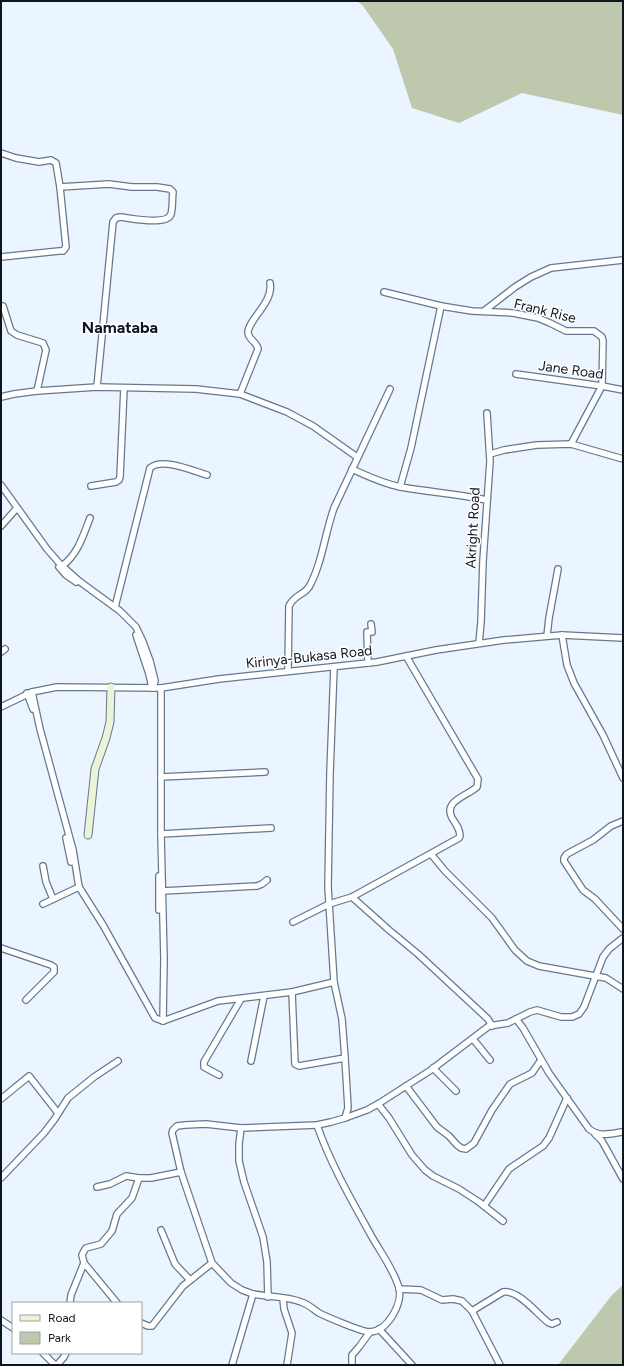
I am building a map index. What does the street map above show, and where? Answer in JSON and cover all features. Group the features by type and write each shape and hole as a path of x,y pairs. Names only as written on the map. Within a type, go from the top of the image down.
{"street":[{"path":"1,153 16,158 39,162 54,161 56,163 66,247 65,249 59,251 1,257"},
{"path":"60,187 109,184 132,188 157,187 170,189 173,192 171,214 166,220 157,221 120,217 116,218 113,222 110,240 97,387"},
{"path":"484,311 515,287 531,277 551,268 623,260"},
{"path":"240,394 258,349 257,345 250,337 249,330 270,292 270,283"},
{"name":"Frank Rise","path":"384,292 441,306 472,311 513,313 538,318 566,332 594,331 598,334 604,341 602,386 571,444"},
{"path":"2,306 11,331 17,335 43,343 46,350 38,391"},
{"path":"400,487 411,448 441,306"},
{"name":"Jane Road","path":"516,374 623,390"},
{"path":"1,397 38,391 97,387 196,389 240,394 287,412 313,426 357,458"},
{"path":"91,486 116,482 120,477 124,388"},
{"path":"288,671 289,606 292,599 308,588 323,547 328,524 334,508 390,389"},
{"name":"Akright Road","path":"479,643 482,622 483,561 490,454 488,439 488,414"},
{"path":"490,454 504,450 537,445 571,444 623,459"},
{"path":"115,607 150,468 154,465 162,463 207,475"},
{"path":"352,469 400,487 487,500"},
{"path":"1,485 16,508 62,566 79,581 115,607 136,627 150,661 156,688 161,777 164,959 162,1021"},
{"path":"1,490 36,539 66,575 116,610 135,632 149,674 156,688 159,910"},
{"path":"1,526 16,508"},
{"path":"62,566 75,554 90,518"},
{"path":"547,636 558,569"},
{"path":"368,663 367,632 372,632 371,624"},
{"path":"562,635 567,665 574,683 603,735 623,778"},
{"name":"Kirinya-Bukasa Road","path":"1,706 30,692 57,687 156,688 219,679 368,663 479,643 504,640 562,635 623,638"},
{"path":"293,922 329,904 352,897 459,838 460,833 450,814 450,809 454,802 477,787 478,779 406,656"},
{"path":"334,667 330,773 329,904 334,982 342,1019 345,1058 348,1108 345,1118"},
{"path":"88,835 95,769 110,722 111,687"},
{"path":"30,692 73,850 77,885 107,932 155,1018 162,1021 218,1001 292,992 334,982"},
{"path":"161,777 266,772"},
{"path":"623,821 612,826 593,840 567,854 564,860 583,890 595,899 623,929"},
{"path":"161,834 271,828"},
{"path":"431,854 445,871 492,918 520,956 532,964 539,966 596,976 609,980 623,989"},
{"path":"43,866 46,882 53,899"},
{"path":"163,890 257,886 267,880"},
{"path":"43,904 77,885"},
{"path":"352,897 418,954 488,1019 492,1026"},
{"path":"317,1125 327,1151 399,1289 393,1316 388,1323 379,1330 370,1332 360,1330 319,1313 301,1302 253,1294 242,1290 231,1283 212,1263 181,1172 172,1133 173,1130 177,1126 206,1124 241,1128 317,1125 368,1110 433,1068 487,1028 508,1023 537,1010 542,1010 561,1017 572,1017 579,1014 584,1007 603,957 609,949 623,938"},
{"path":"1,948 51,964 54,967 54,972 26,1000"},
{"path":"292,992 295,1064 299,1066 345,1058"},
{"path":"251,1062 264,996"},
{"path":"219,1075 204,1067 204,1062 241,999"},
{"path":"516,1019 548,1073 584,1123 602,1141 623,1179"},
{"path":"473,1039 490,1060"},
{"path":"406,1086 438,1127 457,1145 466,1149 474,1143 492,1110 510,1084 532,1073 541,1060"},
{"path":"1,1178 44,1133 68,1098 94,1077 118,1061"},
{"path":"433,1068 456,1091"},
{"path":"1,1099 28,1076 58,1113"},
{"path":"484,1206 509,1168 543,1146 566,1098"},
{"path":"378,1104 389,1118 412,1155 425,1170 433,1176 459,1189 503,1221"},
{"path":"241,1128 239,1161 244,1182 263,1237 267,1262 268,1297"},
{"path":"595,1134 622,1132"},
{"path":"97,1187 110,1184 123,1177 129,1176 139,1178 181,1172"},
{"path":"116,1302 84,1263 82,1255 86,1248 101,1244 112,1231 117,1214 132,1198 139,1178"},
{"path":"161,1230 172,1260 190,1280"},
{"path":"70,1302 71,1295 84,1263"},
{"path":"142,1323 152,1326 180,1290 212,1263"},
{"path":"399,1289 421,1290 442,1300 457,1299 465,1304 472,1312 500,1365"},
{"path":"472,1312 503,1292 507,1291 513,1293 524,1301 549,1323 552,1324 557,1322"},
{"path":"232,1365 253,1294"},
{"path":"283,1298 284,1309 292,1334 287,1365"},
{"path":"1,1320 12,1327"},
{"path":"379,1330 412,1365"},
{"path":"352,1365 352,1354 370,1332"},
{"path":"44,1354 56,1365 61,1361 65,1354"}],"green space":[{"path":"357,1 623,1 623,115 522,93 459,123 412,108 393,49 363,6"},
{"path":"623,1285 623,1365 558,1365 612,1295"}],"district":[{"name":"Namataba","path":"120,327"}]}
